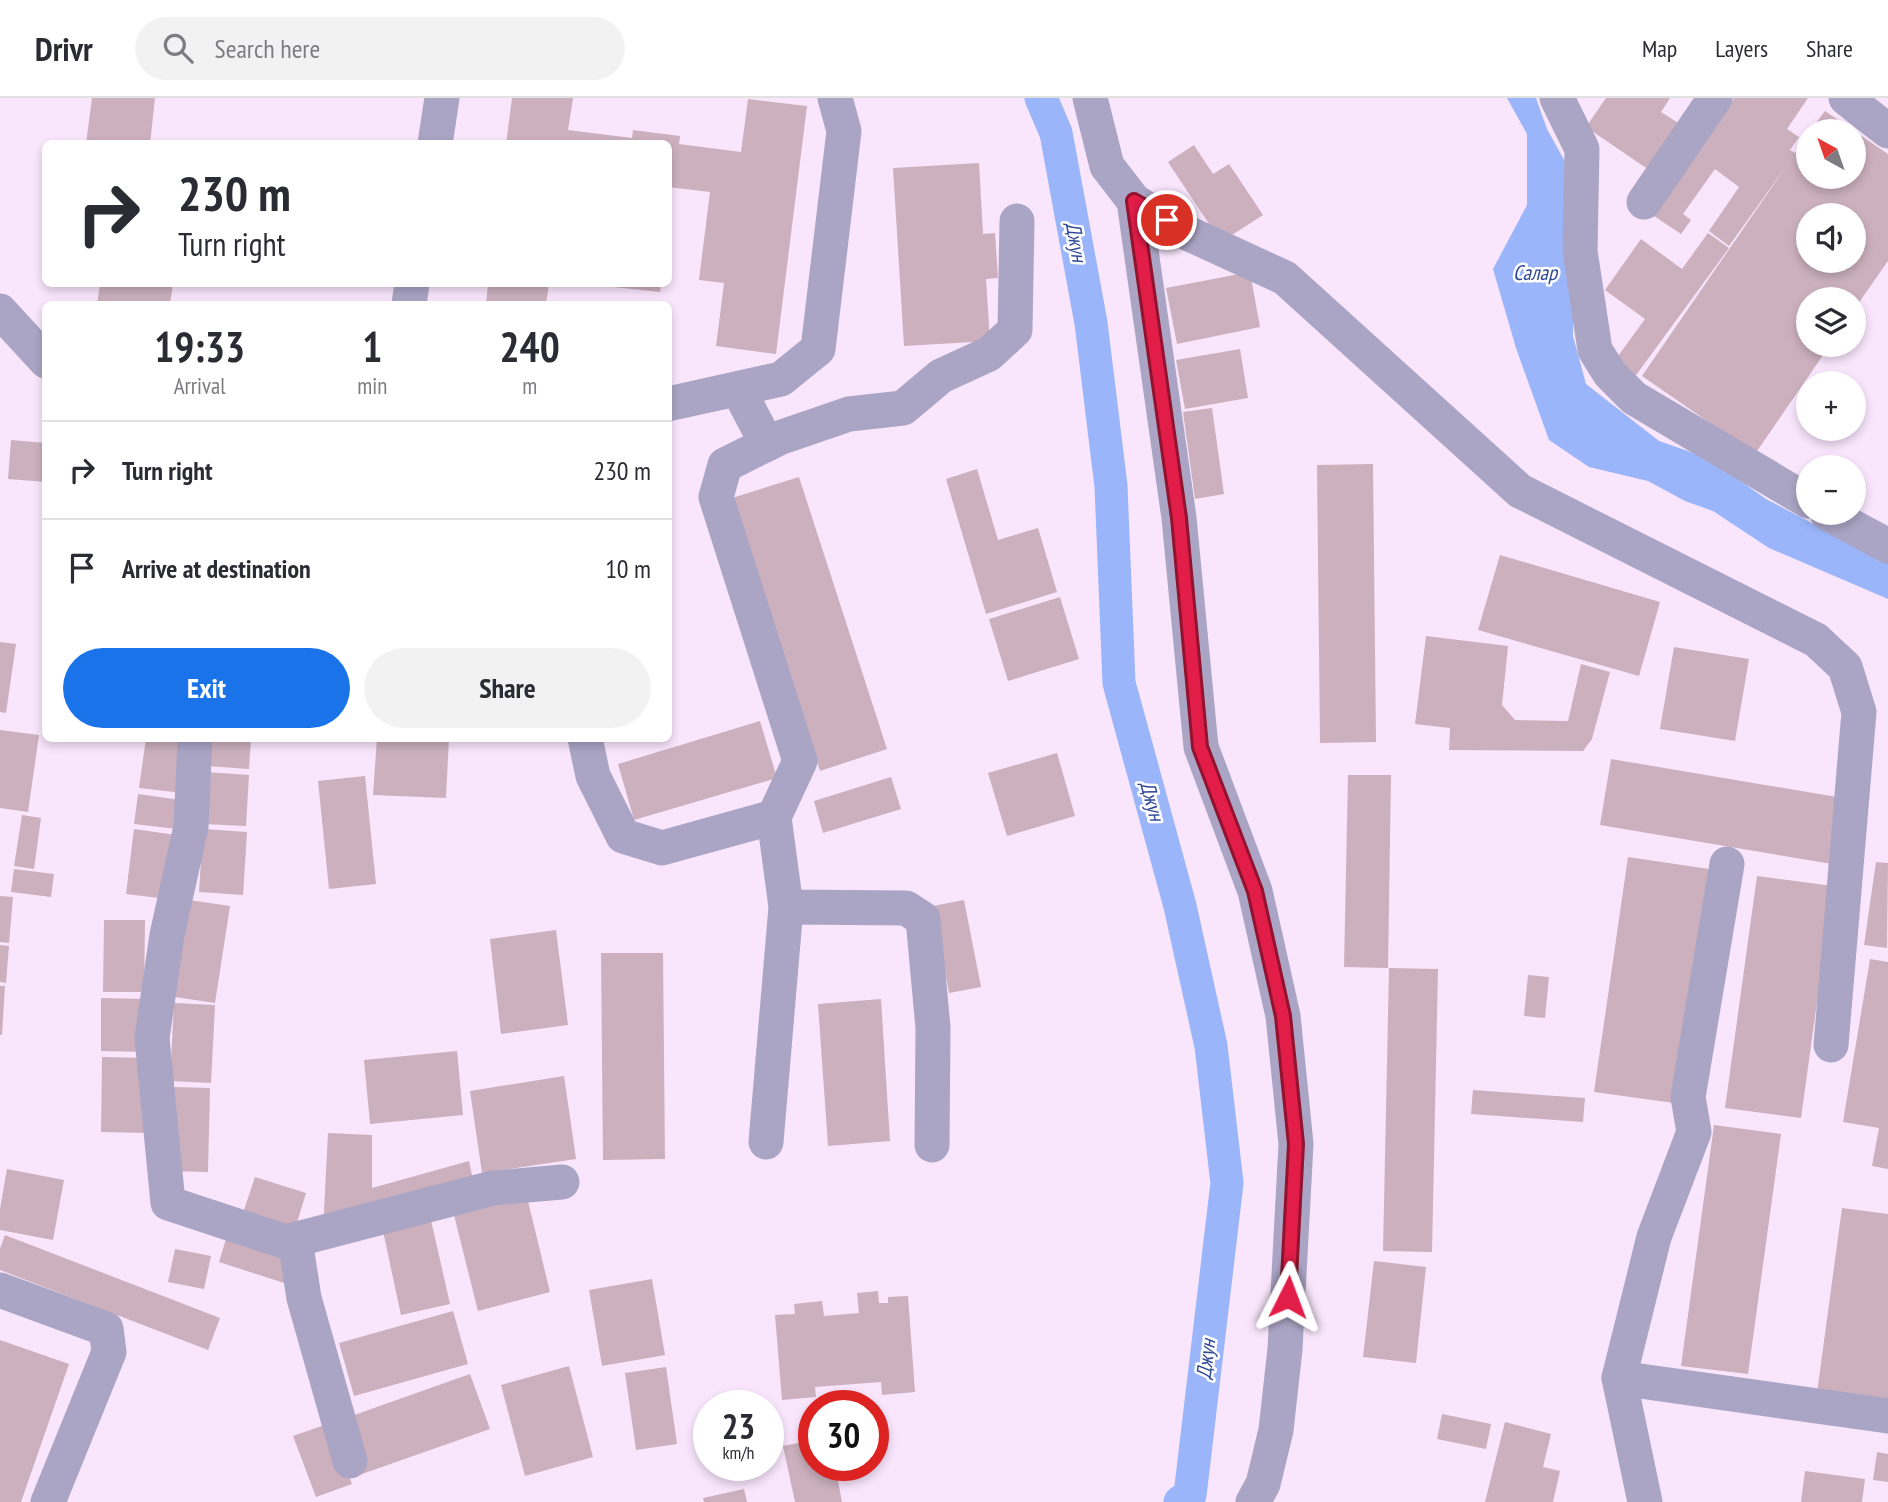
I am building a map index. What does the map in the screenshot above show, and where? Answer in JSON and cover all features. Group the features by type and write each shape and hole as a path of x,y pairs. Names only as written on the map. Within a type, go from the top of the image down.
{"street":[{"path":"436,140 442,98"},
{"path":"672,403 781,379 818,349 844,131 835,98"},
{"path":"1090,98 1107,166 1134,201 1183,230 1285,278 1520,491 1816,640 1845,667 1858,712 1831,1045"},
{"path":"1557,98 1582,149 1580,251 1595,349 1610,373 1634,398 1796,494"},
{"path":"1644,202 1715,98"},
{"path":"1846,98 1888,131"},
{"path":"1134,201 1179,518 1200,747 1255,891 1283,1016 1296,1144 1285,1349 1276,1430 1263,1484 1253,1502"},
{"path":"766,1142 786,906 774,817 800,761 716,497 725,465 767,444 849,415 903,408 941,376 989,354 1015,330 1017,221"},
{"path":"0,311 42,357"},
{"path":"738,389 767,444"},
{"path":"1849,525 1888,546"},
{"path":"195,742 191,827 167,935 152,1038 168,1203 286,1242 493,1188 562,1182"},
{"path":"586,742 593,776 624,836 662,848 774,817"},
{"path":"1645,1502 1619,1378 1654,1237 1694,1132 1690,1085 1727,864"},
{"path":"786,906 906,908 923,919 933,1028 932,1144"},
{"path":"295,1240 304,1298 351,1461"},
{"path":"0,1290 106,1329 109,1352 48,1502"},
{"path":"1619,1378 1888,1416"}],"water":[{"name":"Салар","path":"1507,98 1536,98 1547,129 1578,185 1574,232 1573,336 1586,384 1659,441 1708,458 1766,499 1796,515 1796,525 1816,525 1888,563 1888,599 1769,548 1713,511 1685,501 1648,481 1589,467 1549,440 1516,348 1493,269 1527,205 1527,134"}],"building":[{"path":"92,98 155,98 150,140 87,140"},
{"path":"512,98 573,98 568,130 632,138 633,130 680,136 679,144 741,152 748,99 807,106 776,354 716,346 724,283 699,280 710,192 672,187 672,140 507,140"},
{"path":"1606,98 1670,98 1661,112 1683,126 1652,172 1586,127"},
{"path":"1734,98 1808,98 1787,129 1796,135 1796,141 1790,150 1796,152 1796,189 1866,189 1866,139 1888,154 1888,261 1866,292 1866,287 1796,287 1796,357 1822,357 1812,371 1796,371 1796,394 1755,454 1642,376 1787,165 1729,246 1709,231 1739,187 1715,169 1683,214 1691,220 1681,234 1651,214"},
{"path":"1825,111 1837,119 1819,119"},
{"path":"1194,145 1213,174 1229,164 1263,215 1221,242 1168,162"},
{"path":"979,163 983,234 995,233 998,278 986,279 990,341 904,346 893,168"},
{"path":"1708,233 1729,248 1634,378 1613,363 1645,319 1605,290 1641,239 1682,269"},
{"path":"1250,272 1260,327 1177,344 1166,288"},
{"path":"100,287 173,287 170,301 97,301"},
{"path":"488,287 549,287 546,301 486,301"},
{"path":"613,287 661,287 660,292"},
{"path":"1240,349 1248,398 1185,409 1176,360"},
{"path":"1212,408 1224,494 1195,499 1183,412"},
{"path":"11,440 42,443 42,482 8,479"},
{"path":"1373,464 1376,742 1320,743 1317,465"},
{"path":"977,469 998,540 1038,528 1057,592 986,614 946,479"},
{"path":"799,477 887,749 820,771 732,498"},
{"path":"1500,555 1660,602 1639,676 1478,630"},
{"path":"1060,597 1079,659 1008,681 989,619"},
{"path":"1426,636 1508,646 1502,705 1515,720 1568,721 1581,664 1610,672 1592,739 1583,751 1449,750 1450,728 1415,724"},
{"path":"0,642 16,644 6,713 0,712"},
{"path":"1674,647 1749,659 1735,741 1660,729"},
{"path":"760,721 777,778 634,820 618,764"},
{"path":"0,730 39,735 28,812 0,808"},
{"path":"145,742 190,743 183,793 139,788"},
{"path":"209,742 251,742 249,769 207,766"},
{"path":"377,742 449,742 446,798 373,795"},
{"path":"1057,753 1075,816 1007,836 988,773"},
{"path":"1611,759 1843,798 1832,864 1600,825"},
{"path":"206,772 249,775 246,826 203,824"},
{"path":"1348,775 1391,775 1388,968 1344,967"},
{"path":"365,776 376,884 329,889 318,781"},
{"path":"891,777 901,809 823,833 814,801"},
{"path":"138,794 181,800 177,829 134,824"},
{"path":"22,815 41,818 34,869 14,866"},
{"path":"134,829 176,835 167,899 126,894"},
{"path":"203,829 247,832 243,895 199,892"},
{"path":"1628,857 1709,869 1674,1103 1594,1092"},
{"path":"1876,862 1888,863 1887,948 1864,945"},
{"path":"14,869 54,874 51,897 11,892"},
{"path":"1757,876 1833,886 1801,1118 1725,1108"},
{"path":"0,896 13,897 9,943 0,942"},
{"path":"189,900 230,906 215,1003 175,997"},
{"path":"964,900 981,987 949,993 933,906"},
{"path":"104,920 145,920 144,992 103,992"},
{"path":"556,930 568,1025 501,1034 490,939"},
{"path":"0,945 9,946 6,983 0,982"},
{"path":"601,953 663,953 665,1159 603,1160"},
{"path":"1870,959 1888,962 1888,1169 1872,1166 1879,1128 1843,1122"},
{"path":"1389,968 1438,969 1432,1252 1383,1251"},
{"path":"1528,975 1549,977 1545,1018 1524,1016"},
{"path":"0,986 5,986 2,1035 0,1035"},
{"path":"101,998 147,999 146,1052 101,1051"},
{"path":"881,999 890,1141 828,1146 818,1004"},
{"path":"174,1003 215,1005 211,1083 170,1081"},
{"path":"457,1051 463,1115 370,1124 364,1060"},
{"path":"102,1057 149,1058 147,1133 101,1132"},
{"path":"564,1076 576,1159 482,1173 470,1091"},
{"path":"171,1087 210,1088 208,1172 170,1171"},
{"path":"1473,1090 1585,1098 1583,1122 1471,1114"},
{"path":"1714,1125 1781,1134 1748,1374 1681,1366"},
{"path":"328,1133 372,1135 372,1188 469,1161 475,1190 323,1230"},
{"path":"7,1169 64,1180 53,1240 0,1230 0,1209"},
{"path":"255,1177 306,1193 292,1239 240,1222"},
{"path":"527,1197 550,1292 478,1311 454,1215"},
{"path":"1842,1208 1888,1214 1888,1402 1817,1393"},
{"path":"431,1220 450,1304 401,1315 383,1231"},
{"path":"5,1235 220,1318 208,1350 0,1270 0,1249"},
{"path":"226,1239 292,1261 284,1283 219,1262"},
{"path":"175,1249 211,1256 204,1289 168,1282"},
{"path":"1374,1261 1426,1267 1416,1363 1363,1357"},
{"path":"652,1279 665,1355 602,1366 589,1290"},
{"path":"878,1291 879,1303 888,1303 888,1297 908,1296 915,1392 889,1394 889,1390 882,1390 881,1382 798,1390 798,1399 784,1400 775,1315 795,1314 794,1304 822,1301 824,1316 859,1313 857,1293"},
{"path":"453,1311 468,1364 354,1396 339,1343"},
{"path":"0,1340 69,1364 21,1502 0,1502"},
{"path":"569,1366 593,1457 525,1476 501,1385"},
{"path":"666,1367 677,1444 636,1450 625,1373"},
{"path":"470,1374 490,1429 362,1474 343,1419"},
{"path":"1442,1414 1491,1424 1486,1449 1437,1439"},
{"path":"1505,1422 1551,1434 1543,1467 1560,1471 1553,1502 1485,1502"},
{"path":"330,1423 352,1484 316,1497 293,1436"},
{"path":"798,1443 798,1481 838,1481 842,1502 795,1502 784,1446"},
{"path":"1877,1452 1888,1454 1888,1482 1873,1480"},
{"path":"1805,1471 1865,1479 1862,1502 1801,1502"},
{"path":"744,1489 747,1502 704,1502 703,1498"}],"waterway":[{"name":"Джун","path":"1041,98 1056,133 1091,323 1111,486 1119,683 1180,906 1211,1046 1227,1183 1190,1495 1180,1502"}],"route":[{"path":"1167,220 1134,201 1179,518 1200,747 1255,891 1283,1016 1296,1144 1288,1297"}]}
